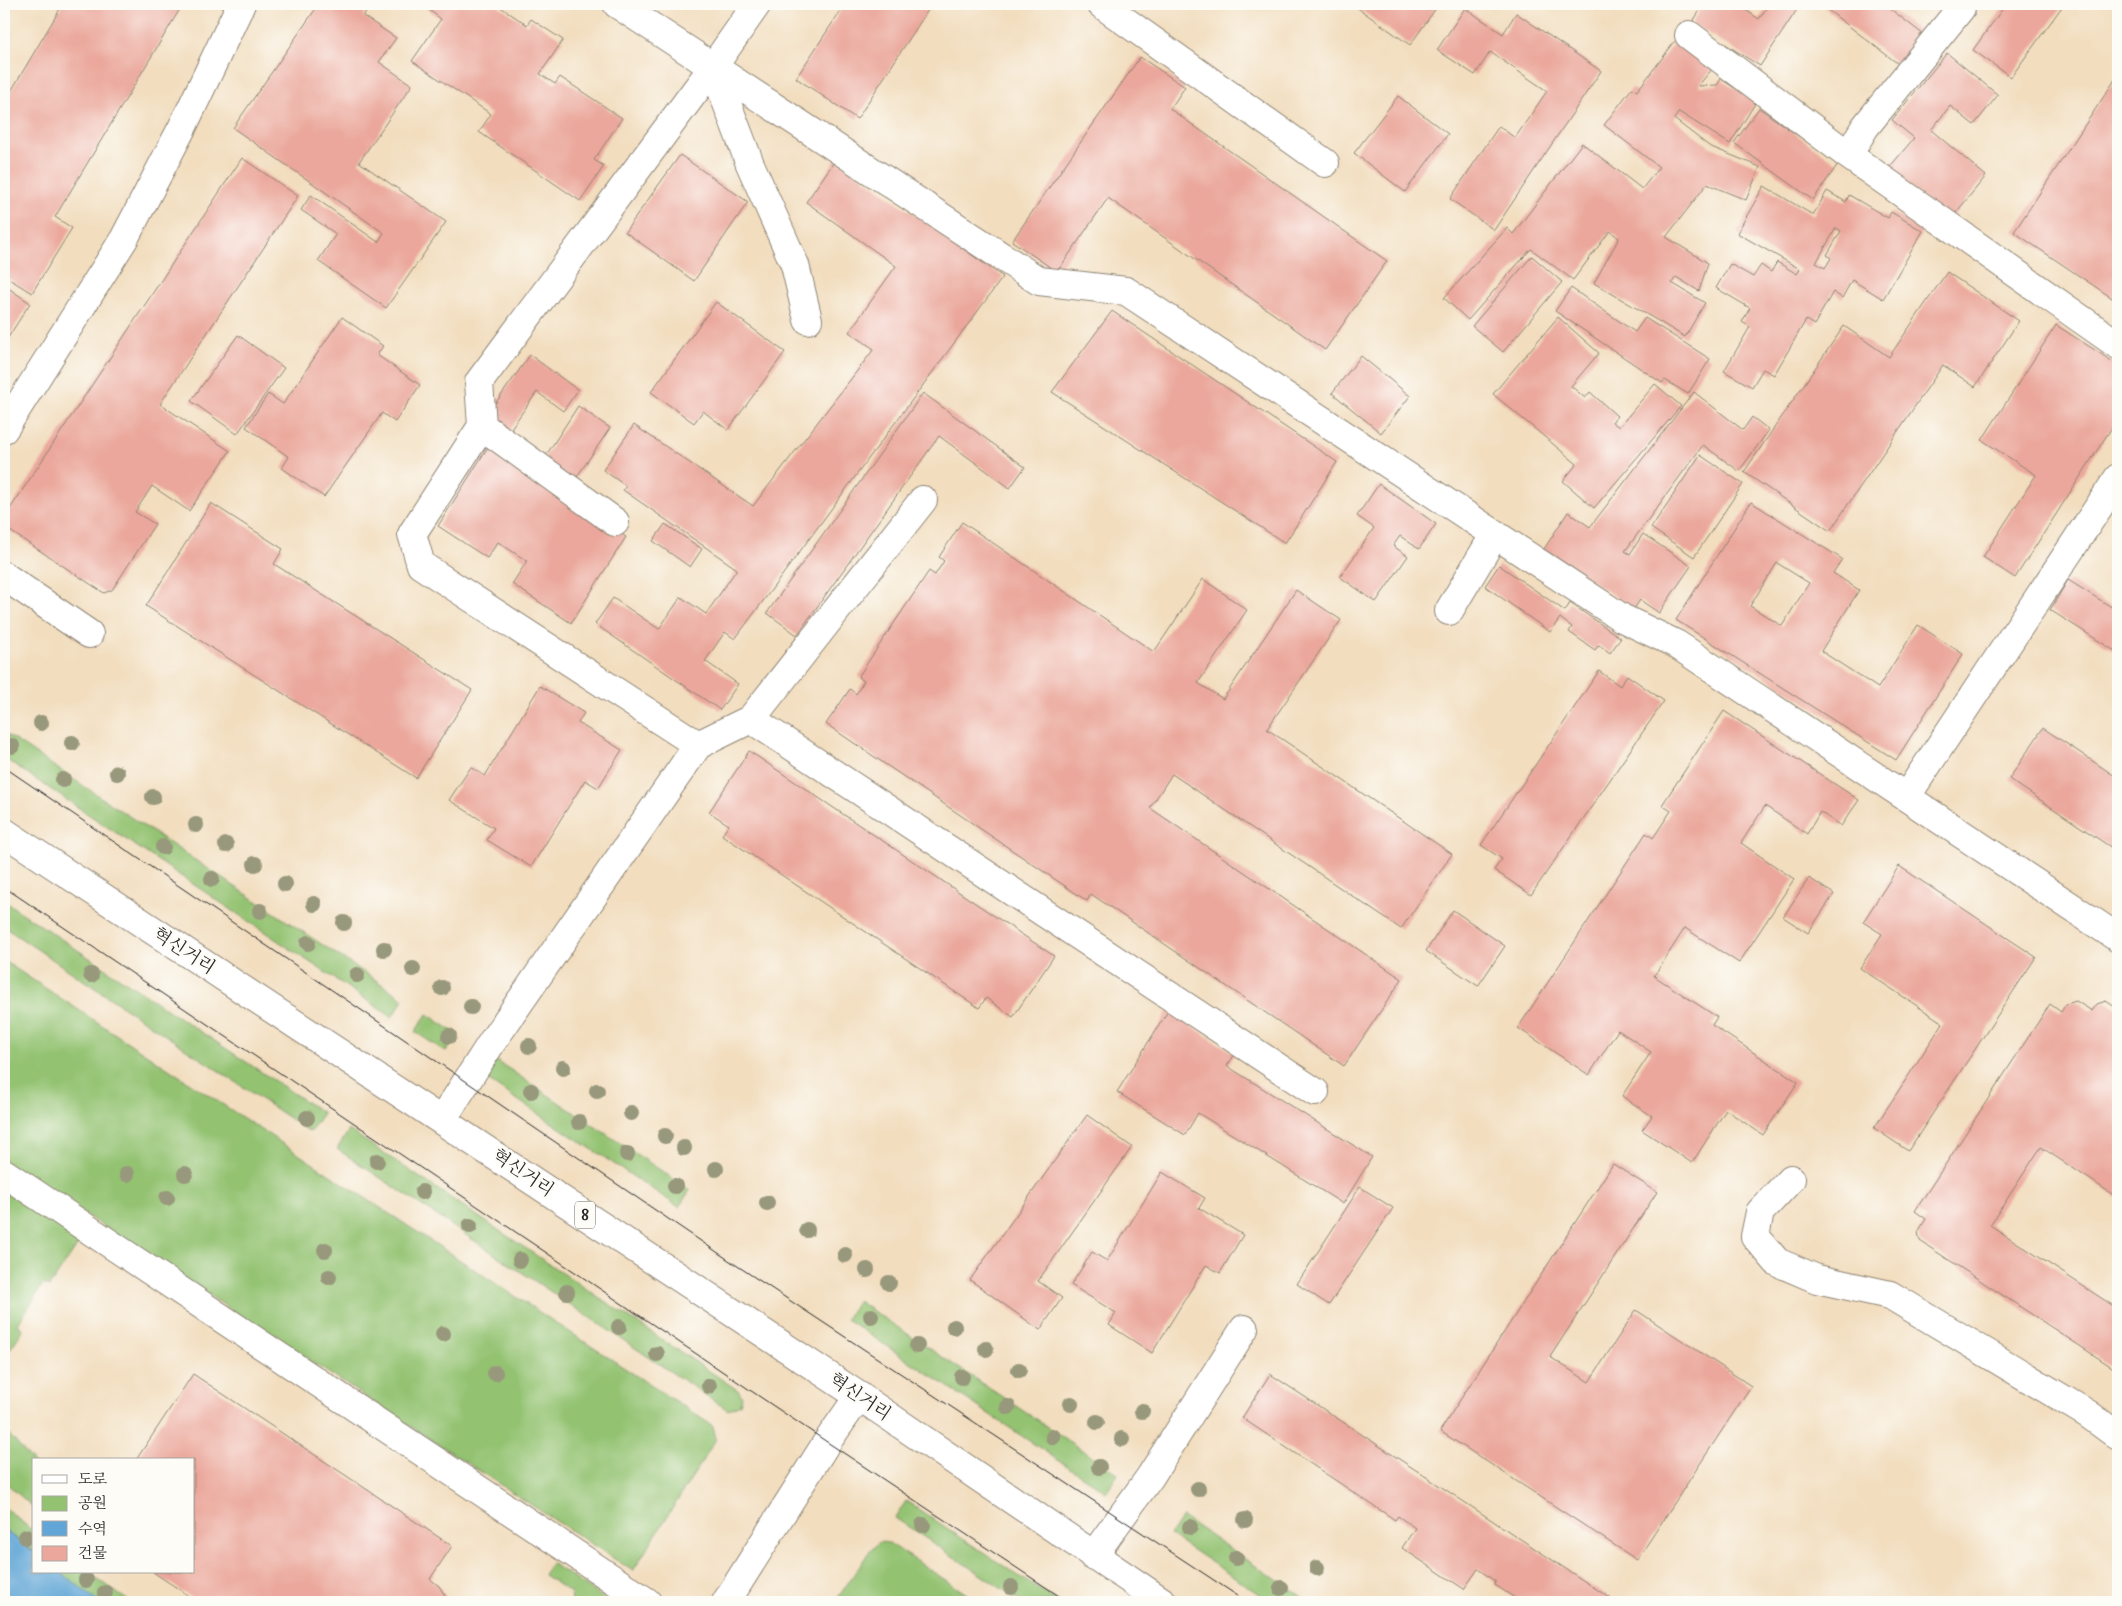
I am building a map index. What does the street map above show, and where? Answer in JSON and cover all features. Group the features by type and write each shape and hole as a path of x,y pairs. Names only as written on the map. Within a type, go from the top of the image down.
{"street":[{"path":"4,429 124,239 183,126 241,4"},
{"path":"617,4 1039,281 1126,291 1622,618 1676,644 2118,938"},
{"path":"698,745 422,564 412,534 482,426 479,382 713,67 757,4"},
{"path":"1100,4 1325,163"},
{"path":"1848,155 1866,127 1961,8"},
{"path":"1689,35 1848,155 2118,345"},
{"path":"713,67 750,164 795,265 808,320"},
{"path":"482,426 615,522"},
{"path":"1906,797 2118,478"},
{"path":"442,1120 498,1034 698,745 751,719 923,500"},
{"path":"1449,611 1495,534"},
{"path":"4,576 89,634"},
{"path":"751,719 1316,1092"},
{"name":"혁신거리","path":"4,832 859,1396 1163,1602"},
{"path":"4,1173 647,1602"},
{"path":"1791,1179 1760,1212 1755,1236 1777,1262 1818,1278 1890,1295 2088,1414 2118,1436"},
{"path":"1094,1556 1150,1477 1244,1329"},
{"path":"726,1602 827,1442 859,1396"}],"green space":[{"path":"4,733 404,999 392,1017 4,758"},
{"path":"4,901 323,1113 310,1132 4,927"},
{"path":"4,961 713,1426 716,1439 633,1571 4,1162"},
{"path":"427,1014 457,1034 446,1052 415,1032"},
{"path":"494,1059 690,1190 679,1207 483,1077"},
{"path":"349,1130 739,1391 742,1397 740,1404 728,1410 337,1149"},
{"path":"4,1185 84,1236 49,1287 43,1284 18,1324 23,1330 4,1358"},
{"path":"858,1301 1118,1474 1106,1492 846,1319"},
{"path":"4,1429 32,1461 32,1506 4,1481"},
{"path":"906,1501 1058,1602 1022,1602 895,1518"},
{"path":"4,1507 32,1530 32,1551 4,1530"},
{"path":"1182,1517 1310,1602 1271,1602 1170,1535"},
{"path":"879,1542 889,1543 979,1602 835,1602 869,1552"},
{"path":"551,1563 608,1601 572,1602 571,1593 544,1575"},
{"path":"63,1574 90,1574 130,1602 99,1602"}],"water":[{"path":"4,1530 32,1551 32,1574 63,1574 99,1602 4,1602"}],"building":[{"path":"63,4 183,4 55,217 72,228 32,293 4,276 4,103"},
{"path":"319,4 371,4 363,16 396,38 379,62 412,85 359,162 446,222 386,308 318,261 336,234 301,210 311,195 378,242 384,233 233,128"},
{"path":"421,4 496,4 527,25 531,19 563,40 540,74 555,84 560,77 622,118 594,160 604,166 580,201 479,132 491,114 412,61 441,19"},
{"path":"845,4 932,4 857,119 796,78"},
{"path":"1214,4 1228,4 1224,10"},
{"path":"1352,4 1439,4 1410,45"},
{"path":"1704,4 1737,4 1759,19 1769,4 1800,5 1760,66 1692,23"},
{"path":"1820,4 1884,4 1924,35 1901,66"},
{"path":"2006,4 2064,4 2011,77 1973,50"},
{"path":"1465,8 1503,34 1516,13 1601,71 1494,230 1450,199 1499,126 1515,138 1547,91 1490,52 1475,75 1437,50"},
{"path":"1676,40 1713,68 1698,86 1717,85 1721,79 1756,102 1730,144 1679,112 1674,119 1709,146 1760,167 1746,200 1707,184 1666,237 1708,263 1699,291 1676,277 1672,283 1705,303 1685,337 1594,283 1619,238 1610,231 1573,280 1531,249 1468,320 1444,298 1507,228 1513,234 1582,143 1642,189 1659,167 1604,125 1632,88 1637,91"},
{"path":"1947,53 1998,95 1974,125 1950,106 1931,130 1986,176 1950,220 1888,169 1914,138 1892,120"},
{"path":"1140,57 1185,87 1170,109 1387,261 1325,350 1108,198 1057,272 1012,241"},
{"path":"2118,75 2118,302 2014,232"},
{"path":"1398,96 1448,134 1405,192 1354,153"},
{"path":"1759,108 1838,164 1813,200 1734,143"},
{"path":"680,155 748,202 694,281 625,232"},
{"path":"242,158 298,196 160,404 230,451 189,511 152,486 135,512 155,524 112,590 104,593 4,527 4,518"},
{"path":"836,159 1003,277 735,639 725,632 705,661 738,684 720,710 595,624 613,598 659,629 681,597 706,614 737,569 623,490 626,486 603,470 634,425 753,506 874,349 849,332 896,266 806,202"},
{"path":"1764,186 1813,215 1827,191 1846,202 1849,195 1888,218 1891,212 1923,231 1883,299 1852,280 1842,298 1833,292 1814,325 1806,320 1774,375 1763,369 1752,387 1724,371 1750,327 1742,322 1750,308 1716,288 1730,264 1753,277 1761,265 1771,272 1777,262 1797,274 1800,269 1737,233","holes":["1836,228 1841,231 1827,255 1831,258 1825,268 1816,263"]},
{"path":"1532,256 1562,282 1503,352 1472,326"},
{"path":"1947,272 2019,321 1975,387 1943,365 1830,531 1744,472 1844,326 1889,357"},
{"path":"4,285 30,303 6,341 4,340"},
{"path":"1571,288 1635,332 1645,318 1710,359 1688,394 1665,380 1662,383 1555,311"},
{"path":"716,302 785,352 728,430 703,411 694,423 651,392"},
{"path":"1112,311 1337,462 1285,543 1052,392"},
{"path":"342,317 383,346 377,355 420,385 395,422 382,413 324,497 282,468 289,457 246,427 268,394 283,404"},
{"path":"1558,317 1599,353 1571,386 1585,398 1590,392 1617,416 1612,422 1619,427 1655,384 1681,406 1594,508 1563,481 1577,464 1493,394"},
{"path":"2056,325 2118,365 2118,418 2015,578 1983,557 2036,475 1982,440"},
{"path":"238,335 284,368 237,434 191,401"},
{"path":"530,355 578,390 563,411 537,392 509,431 487,415"},
{"path":"1361,356 1410,396 1381,433 1332,393"},
{"path":"1694,392 1743,430 1752,417 1769,430 1739,471 1703,445 1625,551 1630,554 1643,534 1691,566 1659,613 1640,600 1634,609 1544,549 1568,512 1590,527"},
{"path":"923,393 1025,467 1010,488 939,436 797,635 767,613"},
{"path":"578,406 610,428 574,481 543,460"},
{"path":"488,447 626,537 571,623 512,584 527,561 498,542 487,558 438,526"},
{"path":"1700,455 1743,484 1694,557 1651,528"},
{"path":"1379,484 1436,524 1419,549 1400,536 1393,546 1408,556 1376,602 1340,577 1374,528 1357,516"},
{"path":"1751,502 1842,559 1833,573 1859,590 1821,651 1878,688 1918,625 1963,654 1896,760 1676,620","holes":["1777,563 1809,583 1782,626 1750,606"]},
{"path":"211,503 283,549 274,564 472,690 416,778 146,606"},
{"path":"962,522 1154,652 1203,579 1247,610 1198,683 1223,699 1296,590 1341,620 1267,729 1452,854 1401,929 1172,774 1150,808 1402,979 1344,1066 1091,894 1087,901 826,724 850,689 856,694 864,681 858,677 929,571 935,575 944,561 939,557"},
{"path":"665,524 702,549 690,567 653,541"},
{"path":"1499,565 1565,611 1570,603 1621,638 1610,653 1599,645 1595,650 1569,632 1572,627 1560,618 1550,632 1485,586"},
{"path":"2068,580 2118,611 2118,653 2050,610"},
{"path":"1599,671 1620,686 1627,675 1664,701 1531,895 1494,870 1502,859 1481,845"},
{"path":"540,686 584,713 578,723 622,750 598,788 585,780 531,867 487,840 494,828 449,800 471,767 485,776"},
{"path":"1724,711 1859,800 1841,826 1820,812 1807,834 1765,806 1741,843 1794,879 1739,963 1685,928 1654,976 1717,1017 1712,1025 1798,1082 1763,1135 1726,1110 1692,1163 1642,1130 1652,1116 1622,1096 1651,1052 1618,1030 1589,1075 1518,1028 1646,833 1653,838 1671,811 1662,805"},
{"path":"2043,728 2118,778 2118,852 2009,779"},
{"path":"749,751 1054,956 1013,1017 986,998 979,1008 722,835 729,825 709,812"},
{"path":"1899,866 2036,957 1908,1151 1874,1128 1943,1023 1860,968 1882,934 1863,922"},
{"path":"1809,878 1834,894 1808,933 1783,917"},
{"path":"1453,910 1505,946 1478,986 1426,951"},
{"path":"2076,1001 2092,1011 2097,1004 2106,1001 2118,1009 2118,1198 2041,1147 1990,1225 2118,1309 2118,1371 1920,1241 1918,1232 1926,1219 1915,1211 2050,1004 2061,1012 2066,1004"},
{"path":"1168,1011 1235,1054 1227,1066 1372,1157 1343,1204 1198,1113 1185,1135 1117,1092"},
{"path":"1087,1115 1132,1147 1038,1281 1062,1298 1040,1330 970,1280"},
{"path":"1613,1164 1657,1192 1550,1357 1589,1382 1636,1310 1751,1386 1637,1560 1440,1431"},
{"path":"1162,1172 1205,1198 1199,1208 1243,1235 1220,1273 1206,1265 1152,1353 1109,1325 1116,1313 1071,1285 1092,1252 1107,1261"},
{"path":"1360,1187 1393,1208 1329,1305 1297,1284"},
{"path":"193,1374 452,1546 430,1579 439,1586 449,1602 198,1602 156,1574 195,1574 195,1458 137,1458"},
{"path":"1270,1374 1616,1602 1521,1602 1495,1585 1496,1582 1478,1569 1464,1589 1402,1548 1415,1528 1398,1516 1395,1520 1242,1418"}],"tram line":[{"path":"4,767 736,1265 1247,1602"},
{"path":"4,887 827,1442 1068,1602"}]}
